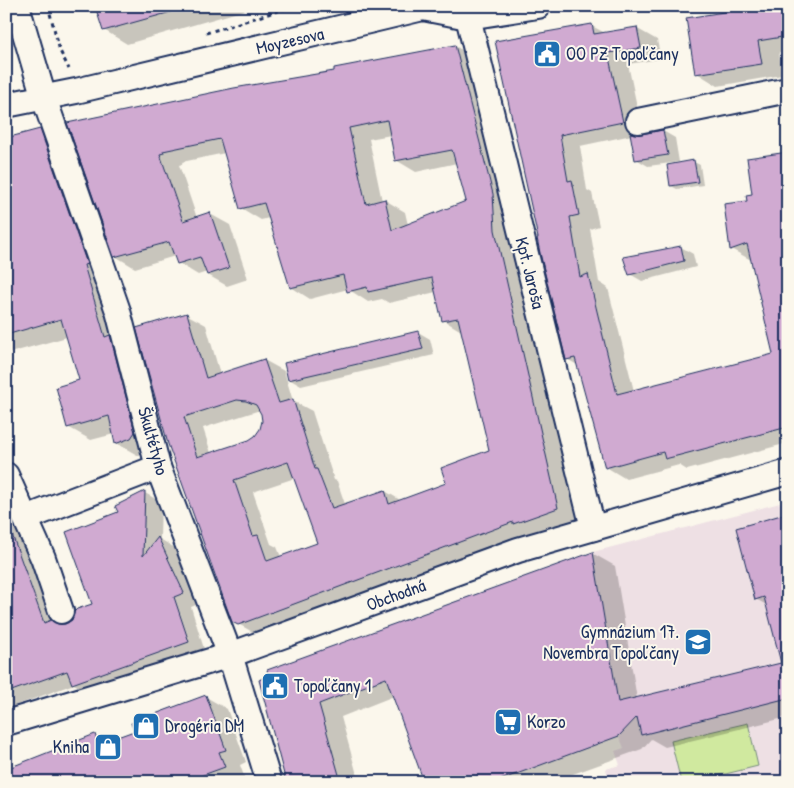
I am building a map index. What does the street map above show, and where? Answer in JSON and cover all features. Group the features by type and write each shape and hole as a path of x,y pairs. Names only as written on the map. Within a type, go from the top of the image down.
{"street":[{"name":"Škultétyho","path":"16,6 44,98 118,311 158,467 230,655 269,782"},
{"name":"Moyzesova","path":"7,106 423,8 468,17 538,6"},
{"name":"Kpt. Jaroša","path":"468,17 593,528"},
{"path":"638,120 788,90"},
{"path":"26,518 158,467"},
{"name":"Obchodná","path":"6,723 230,655 518,550 788,472"},
{"path":"6,475 43,558 61,611"}],"path":[{"path":"48,6 60,51"}],"shaded area":[{"name":"Gymnázium 17. Novembra Topoľčany","path":"788,501 788,782 609,782 606,769 620,765 615,751 624,748 619,736 623,732 593,552"}],"green space":[{"path":"748,723 758,766 693,782 681,782 671,741"}],"building":[{"path":"95,6 170,6 171,12 103,31"},
{"path":"762,6 784,6 788,36 758,41 762,64 695,74 686,18"},
{"path":"592,24 594,34 637,27 641,48 608,53 623,122 560,135 568,181 572,180 579,215 570,217 580,277 588,274 617,394 773,354 747,244 730,250 724,204 747,201 746,195 752,194 747,158 788,152 788,427 665,459 663,452 605,468 575,358 566,360 540,253 495,41"},
{"path":"455,45 493,194 495,230 558,508 513,524 513,522 238,625 232,622 168,444 136,328 187,313 206,378 264,359 279,403 293,399 315,469 317,469 332,508 385,490 389,504 446,483 441,468 489,450 458,318 442,321 432,278 368,292 367,287 347,292 343,275 290,288 264,203 240,209 220,139 163,151 164,153 160,154 183,221 210,212 229,268 207,275 200,257 177,264 169,242 114,257 67,123 234,88 334,71 334,68","holes":["387,120 395,161 452,150 466,201 392,230 385,199 366,204 349,128","237,400 256,405 261,414 262,421 260,429 249,440 197,457 184,417","288,462 317,543 267,561 258,535 253,536 234,480"]},
{"path":"40,129 87,264 84,265 105,337 110,335 135,432 131,438 115,444 109,416 67,428 56,387 79,380 61,319 6,335 6,138"},
{"path":"663,130 668,155 635,160 630,133 641,134"},
{"path":"694,160 698,182 670,186 667,165"},
{"path":"681,246 684,261 629,275 623,257"},
{"path":"418,331 423,349 288,380 284,363"},
{"path":"145,491 143,556 158,537 184,593 174,597 189,642 72,684 67,671 6,693 6,527 9,526 44,623 51,620 58,624 65,624 72,620 77,609 92,604 66,532 118,512 115,506"},
{"path":"788,513 788,698 641,735 637,717 619,736 495,782 424,782 386,678 319,704 341,782 286,782 259,680 269,675 267,670 593,552 618,702 781,663 764,597 755,600 736,528"},
{"path":"206,695 226,750 219,752 225,767 184,782 6,782 6,769 95,734 98,744 134,731 131,723"}],"place":[{"name":"OO PZ Topoľčany","path":"547,54"},
{"name":"Gymnázium 17. Novembra Topoľčany","path":"698,642"},
{"name":"Topoľčany 1","path":"275,686"},
{"name":"Korzo","path":"508,722"},
{"name":"Drogéria DM","path":"146,726"},
{"name":"Kniha","path":"108,747"}]}
